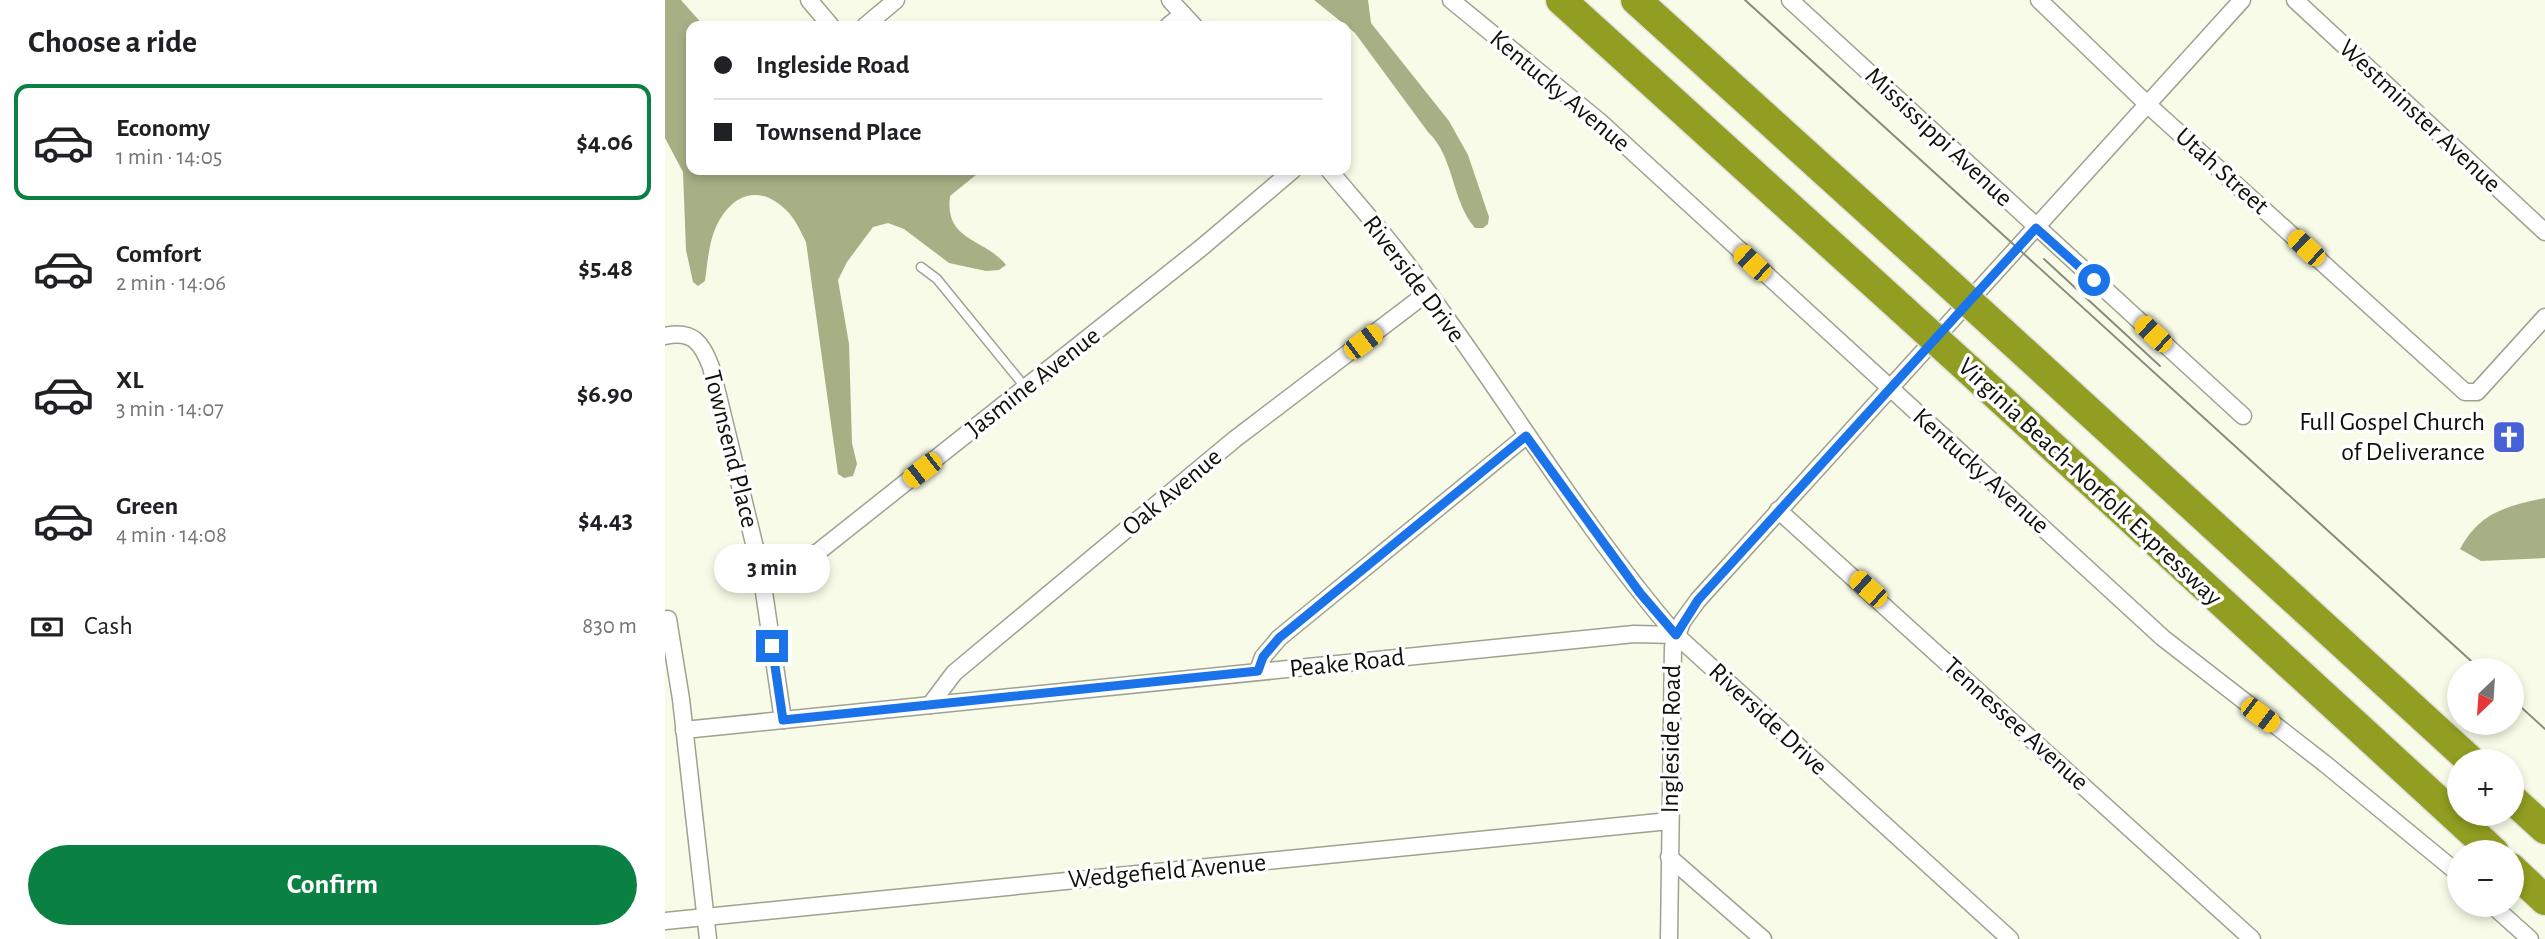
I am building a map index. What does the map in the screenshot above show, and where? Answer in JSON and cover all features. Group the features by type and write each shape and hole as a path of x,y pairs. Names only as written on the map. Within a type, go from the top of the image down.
{"highway":[{"name":"Virginia Beach-Norfolk Expressway","path":"1561,0 2481,840"},
{"name":"Virginia Beach-Norfolk Expressway","path":"1636,0 2459,749"},
{"path":"2524,810 2545,829"},
{"path":"2524,880 2545,900"}],"street":[{"path":"809,0 827,21"},
{"path":"871,21 896,0"},
{"path":"1170,0 1189,21"},
{"name":"Kentucky Avenue","path":"1451,0 1599,121 2163,638 2324,763 2447,864"},
{"name":"Mississippi Avenue","path":"1790,0 2243,416"},
{"name":"Utah Street","path":"2039,0 2147,104 2465,392 2477,392 2525,338"},
{"name":"Ingleside Road","path":"1669,939 1670,715 1676,635 1698,600 1778,510 2242,0"},
{"name":"Westminster Avenue","path":"2295,0 2545,232"},
{"path":"1174,21 1183,14"},
{"name":"Jasmine Avenue","path":"761,572 803,560 818,552 1201,248 1287,175"},
{"name":"Riverside Drive","path":"1333,175 1427,293 1640,593 1676,635 2010,939"},
{"name":"Oak Avenue","path":"930,705 954,673 1225,447 1427,293"},
{"path":"2525,338 2545,317"},
{"name":"Townsend Place","path":"665,336 691,336 704,348 761,572 783,720"},
{"path":"2525,338 2545,340"},
{"path":"1258,671 1263,657 1279,638 1526,436"},
{"name":"Tennessee Avenue","path":"1778,510 2252,939"},
{"path":"668,619 684,730 708,939"},
{"name":"Peake Road","path":"684,730 1635,634 1676,635"},
{"name":"Wedgefield Avenue","path":"665,921 1669,821"},
{"path":"1669,857 1763,939"},
{"path":"2505,917 2530,939"}],"lane":[{"path":"921,267 937,279 1025,387"}],"shaded area":[{"path":"665,0 681,0 700,21 686,21 686,175 976,175 950,196 953,222 968,238 988,249 1006,265 999,270 986,271 949,263 904,229 888,223 873,227 847,262 838,280 849,344 852,443 857,464 853,476 844,478 838,474 806,242 796,223 777,202 765,197 743,197 733,203 717,224 705,281 698,286 693,282 686,250 683,172 665,138"},
{"path":"1314,0 1368,0 1371,23 1449,121 1468,155 1489,217 1488,224 1483,228 1475,228 1467,217 1437,142 1351,30 1351,21 1340,21"},
{"path":"2545,498 2545,558 2481,561 2460,549 2476,527 2495,513"}],"tram line":[{"path":"1745,0 2468,658"},
{"path":"2044,259 2160,366"},
{"path":"2524,710 2545,729"}],"place":[{"name":"Full Gospel Church of Deliverance","path":"2509,437"}],"route":[{"path":"772,646 783,720 1258,671 1263,657 1279,638 1526,436 1640,593 1676,635 1698,600 2036,228 2094,280"}]}
